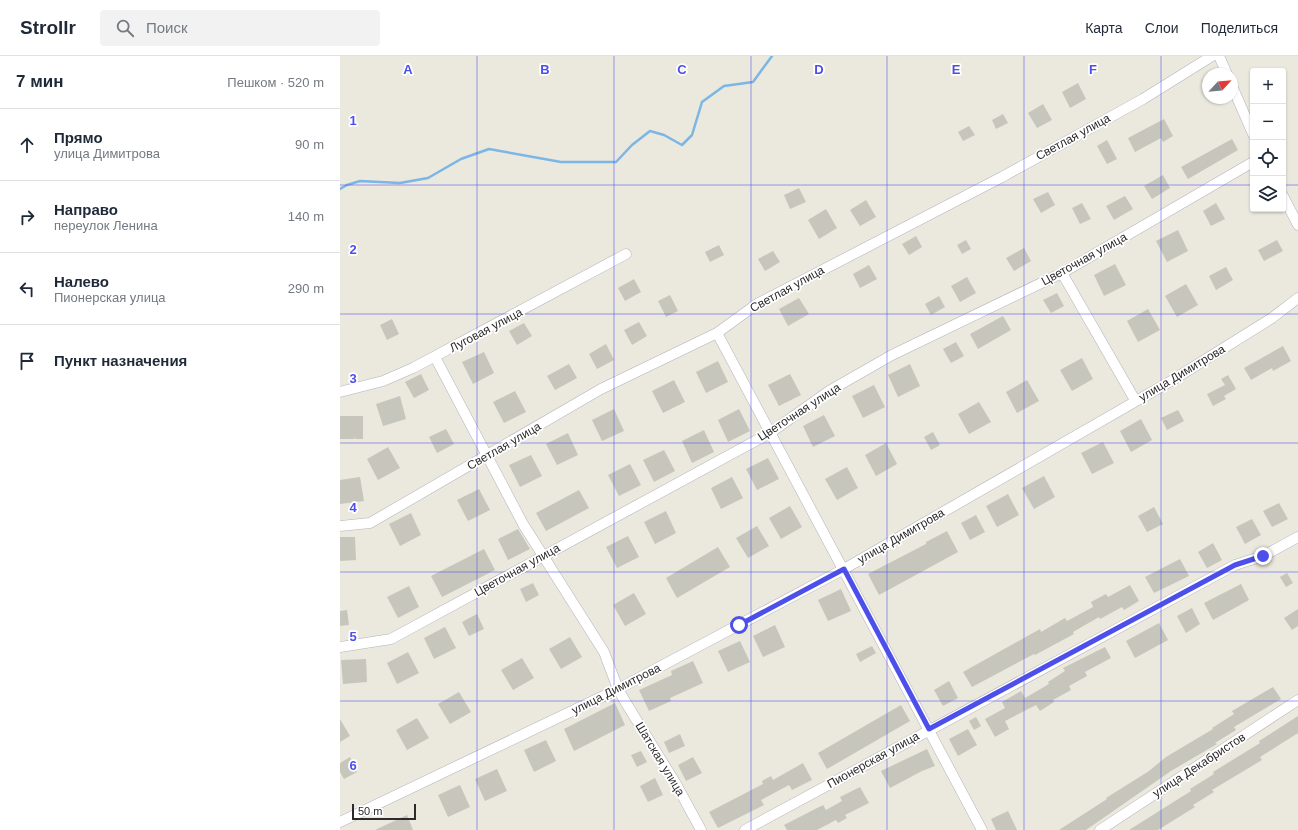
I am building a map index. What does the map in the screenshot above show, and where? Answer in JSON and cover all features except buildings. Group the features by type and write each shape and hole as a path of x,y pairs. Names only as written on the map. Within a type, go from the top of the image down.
{"street":[{"name":"Светлая улица","path":"340,526 370,524 601,389 717,333 757,304 1002,177 1143,99 1212,56"},
{"path":"1219,56 1224,68"},
{"path":"1238,100 1250,127"},
{"name":"Цветочная улица","path":"340,647 391,639 770,433 829,391 892,354 1062,273 1250,164"},
{"path":"1286,202 1298,226"},
{"name":"Луговая улица","path":"340,392 361,388 389,379 435,357 626,254"},
{"path":"1062,273 1136,400"},
{"name":"улица Димитрова","path":"340,822 618,689 844,569 1171,381 1272,318 1298,298"},
{"path":"717,333 982,830"},
{"name":"Шатская улица","path":"435,357 523,524 604,652 618,689 676,784 701,830"},
{"name":"Пионерская улица","path":"745,830 929,729 1235,565 1263,556 1297,541"},
{"name":"улица Декабристов","path":"1100,830 1298,700"}],"waterway":[{"path":"340,189 360,181 400,183 428,178 461,159 489,149 561,162 616,162 632,145 650,131 664,135 682,145 692,135 702,102 724,86 753,82 772,56"}],"route":[{"path":"739,625 844,569 929,729 1235,565 1263,556"}]}
